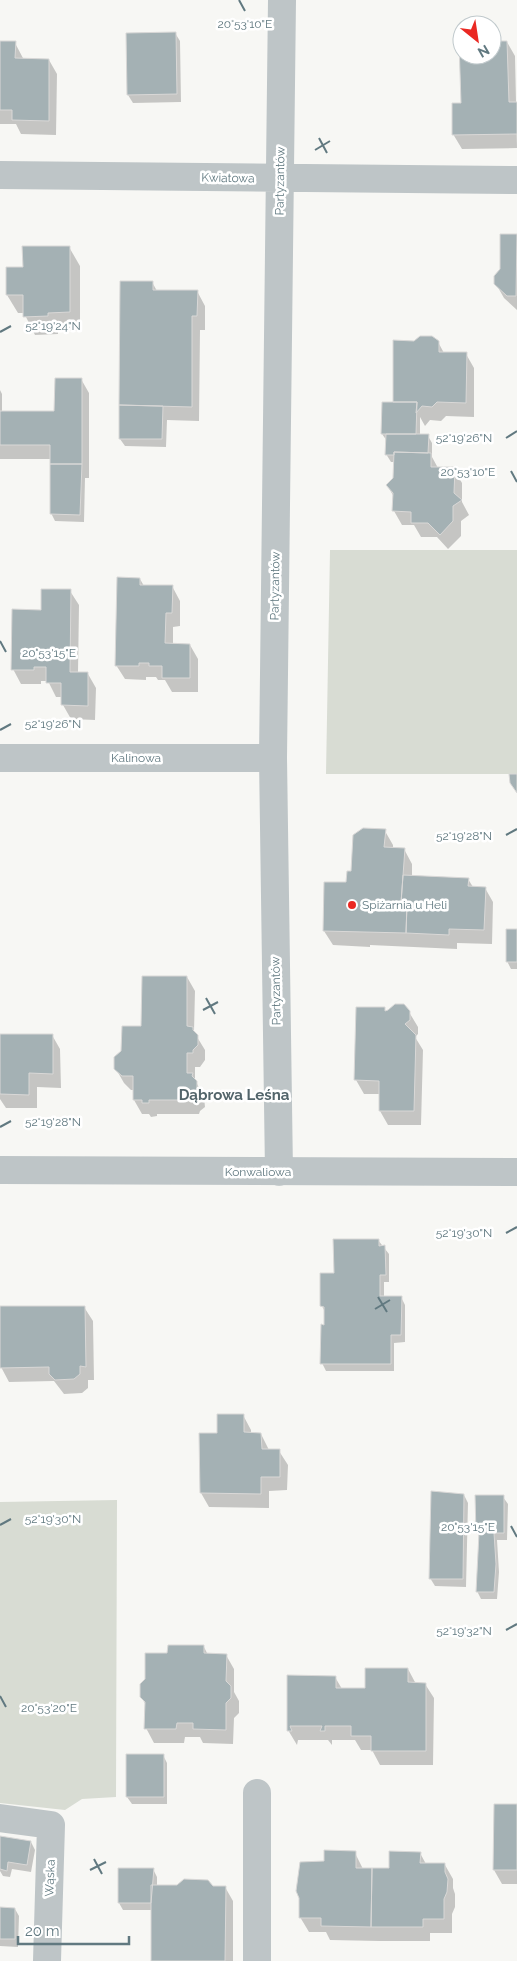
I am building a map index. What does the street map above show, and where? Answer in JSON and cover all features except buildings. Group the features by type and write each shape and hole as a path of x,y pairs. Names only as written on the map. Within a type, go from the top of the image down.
{"street":[{"name":"Partyzantów","path":"278,1172 273,758 282,0"},
{"name":"Kwiatowa","path":"0,175 517,180"},
{"name":"Kalinowa","path":"0,758 273,758"},
{"name":"Konwaliowa","path":"0,1170 517,1172"},
{"path":"257,1793 257,1961"},
{"name":"Wąska","path":"0,1818 51,1825 47,1961"}],"shaded area":[{"path":"330,550 517,550 517,774 326,774"},
{"path":"117,1500 116,1797 82,1799 65,1810 0,1803 0,1502"}],"place":[{"name":"Spiżarnia u Heli","path":"352,905"}],"district":[{"name":"Dąbrowa Leśna","path":"234,1095"}]}
